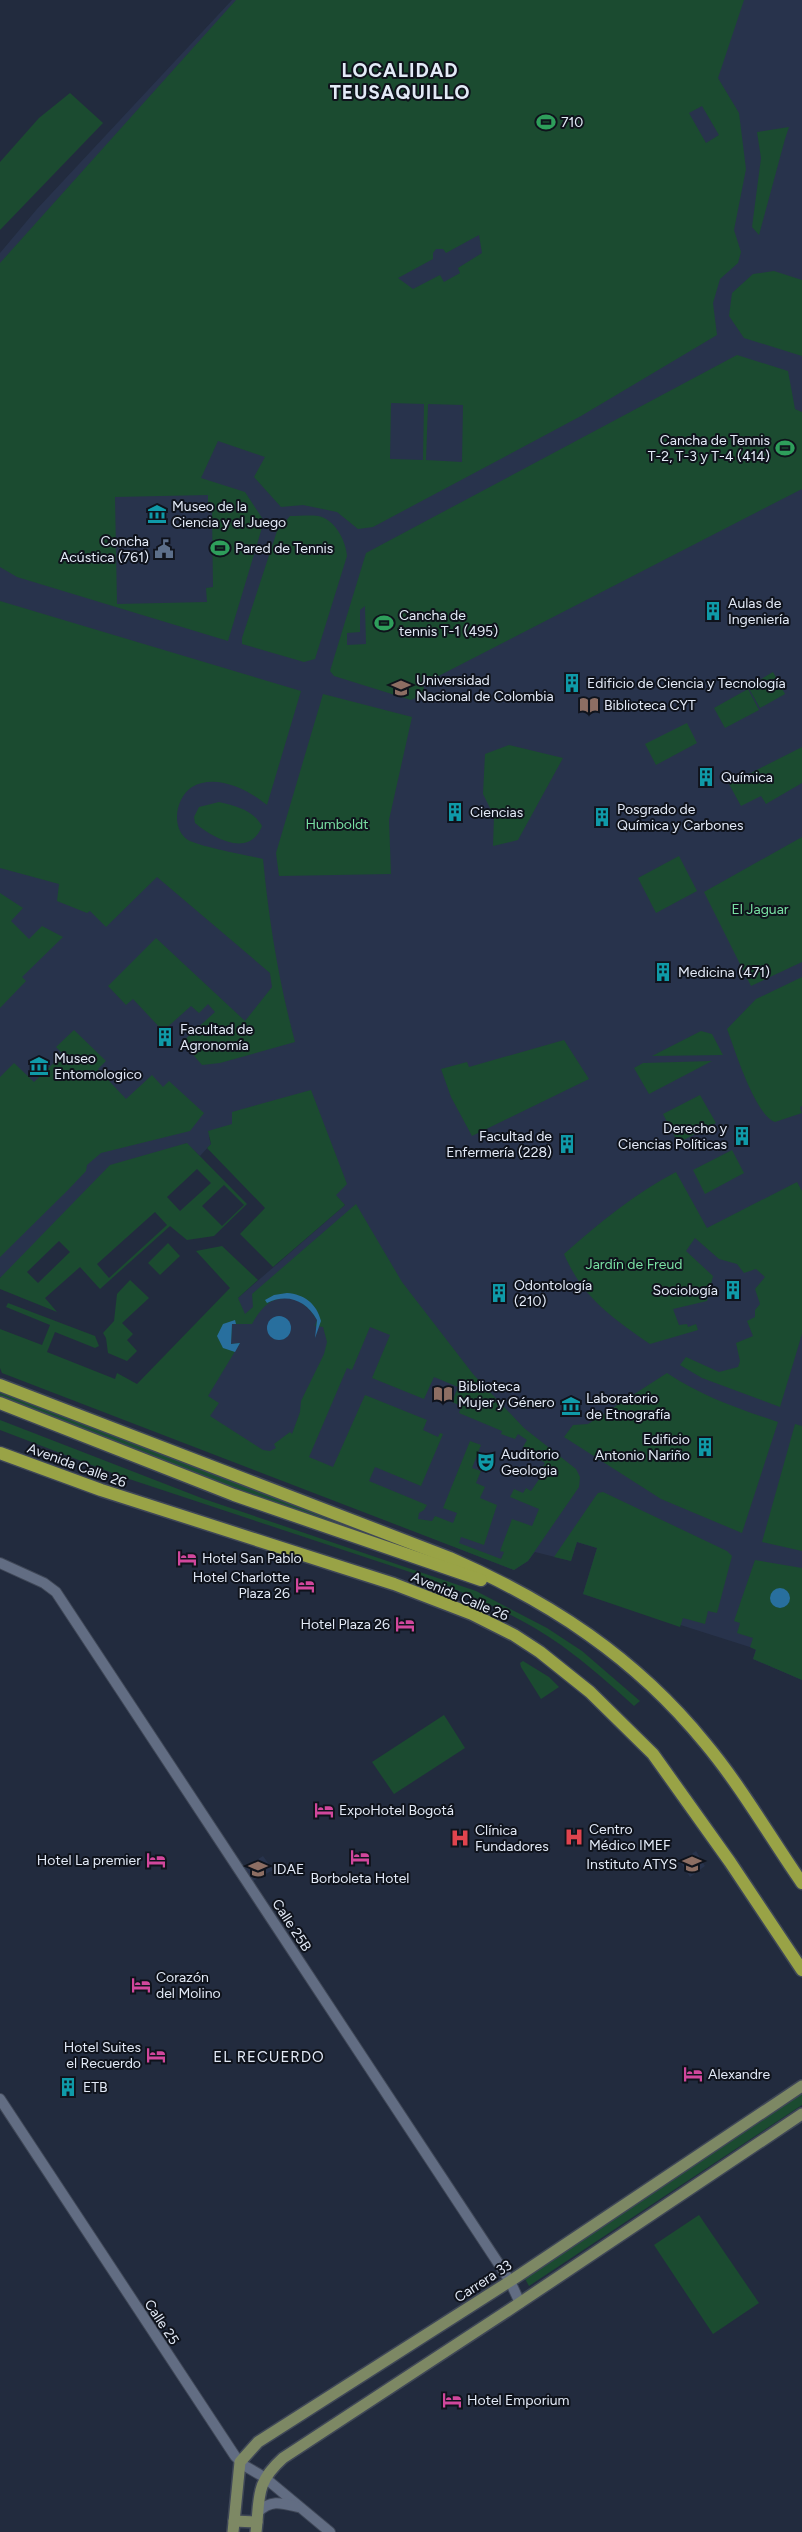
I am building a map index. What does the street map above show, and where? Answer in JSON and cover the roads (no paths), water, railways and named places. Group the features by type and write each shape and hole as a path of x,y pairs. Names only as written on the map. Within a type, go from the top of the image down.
{"main road":[{"name":"Avenida Calle 26","path":"0,1385 450,1558 526,1595 592,1636 672,1704 712,1751 802,1884"},
{"name":"Avenida Calle 26","path":"0,1403 234,1494 526,1595"},
{"name":"Avenida Calle 26","path":"0,1453 101,1490 403,1588 472,1614 514,1635 540,1652 590,1692 651,1751 730,1862 802,1970"},
{"name":"Carrera 33","path":"240,2462 252,2447 266,2435 510,2281 802,2086"},
{"path":"240,2462 234,2527 257,2522 264,2477 292,2451 520,2303 802,2114"}],"street":[{"name":"Calle 25B","path":"0,1563 44,1582 56,1592 510,2281 520,2303"},
{"name":"Calle 25","path":"0,2099 240,2462 264,2477 330,2532"},
{"path":"257,2522 264,2506 274,2502 301,2508"}],"water":[{"path":"287,1293 299,1295 313,1305 321,1321 315,1338 317,1320 313,1313 302,1303 289,1299 274,1300 267,1303 265,1300 274,1295"},
{"path":"279,1316 287,1320 291,1328 287,1336 279,1340 271,1336 267,1328 271,1320"},
{"path":"235,1320 236,1324 232,1324 231,1344 240,1343 235,1352 223,1348 217,1336 223,1324"},
{"path":"780,1588 787,1591 790,1598 787,1605 780,1608 773,1605 770,1598 773,1591"}],"place":[{"name":"710","path":"546,122"},
{"name":"Cancha de Tennis T-2, T-3 y T-4 (414)","path":"785,448"},
{"name":"Museo de la Ciencia y el Juego","path":"157,514"},
{"name":"Pared de Tennis","path":"220,548"},
{"name":"Concha Acústica (761)","path":"164,549"},
{"name":"Aulas de Ingeniería","path":"713,611"},
{"name":"Cancha de tennis T-1 (495)","path":"384,623"},
{"name":"Edificio de Ciencia y Tecnología","path":"572,683"},
{"name":"Universidad Nacional de Colombia","path":"401,688"},
{"name":"Biblioteca CYT","path":"589,705"},
{"name":"Química","path":"706,777"},
{"name":"Ciencias","path":"455,812"},
{"name":"Posgrado de Química y Carbones","path":"602,817"},
{"name":"Medicina (471)","path":"663,972"},
{"name":"Facultad de Agronomía","path":"165,1037"},
{"name":"Museo Entomologico","path":"39,1066"},
{"name":"Derecho y Ciencias Políticas","path":"742,1136"},
{"name":"Facultad de Enfermería (228)","path":"567,1144"},
{"name":"Sociología","path":"733,1290"},
{"name":"Odontología (210)","path":"499,1293"},
{"name":"Biblioteca Mujer y Género","path":"443,1394"},
{"name":"Laboratorio de Etnografía","path":"571,1406"},
{"name":"Edificio Antonio Nariño","path":"705,1447"},
{"name":"Auditorio Geologia","path":"486,1462"},
{"name":"Hotel San Pablo","path":"187,1558"},
{"name":"Hotel Charlotte Plaza 26","path":"305,1585"},
{"name":"Hotel Plaza 26","path":"405,1624"},
{"name":"ExpoHotel Bogotá","path":"324,1810"},
{"name":"Centro Médico IMEF","path":"574,1837"},
{"name":"Clínica Fundadores","path":"460,1838"},
{"name":"Borboleta Hotel","path":"360,1857"},
{"name":"Hotel La premier","path":"156,1860"},
{"name":"Instituto ATYS","path":"692,1864"},
{"name":"IDAE","path":"258,1869"},
{"name":"Corazón del Molino","path":"141,1985"},
{"name":"Hotel Suites el Recuerdo","path":"156,2055"},
{"name":"Alexandre","path":"693,2074"},
{"name":"ETB","path":"68,2087"},
{"name":"Hotel Emporium","path":"452,2400"}],"district":[{"name":"LOCALIDAD TEUSAQUILLO","path":"400,81"},
{"name":"EL RECUERDO","path":"269,2057"}],"park label":[{"name":"Humboldt","path":"337,824"},
{"name":"El Jaguar","path":"760,909"},
{"name":"Jardín de Freud","path":"634,1264"}]}
